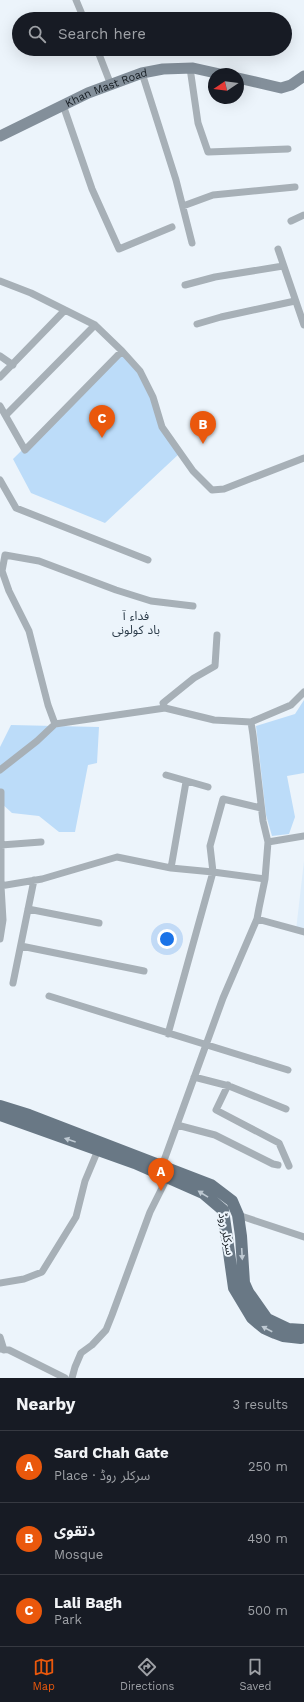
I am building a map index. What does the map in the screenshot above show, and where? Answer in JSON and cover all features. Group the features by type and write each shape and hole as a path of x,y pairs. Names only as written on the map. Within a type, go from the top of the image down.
{"main road":[{"name":"Khan Mast Road","path":"0,136 88,93 142,73 163,69 190,68 208,72"},
{"path":"244,79 281,88 304,76"},
{"path":"0,1106 28,1120 162,1166 211,1185 232,1201 238,1215 241,1236 239,1286 267,1319 288,1329 304,1330"},
{"name":"سرکلر روڈ","path":"0,1115 28,1120 98,1150 135,1163 202,1193 223,1210 239,1286 252,1318 260,1325 281,1336 304,1338"}],"street":[{"path":"76,0 81,12"},
{"path":"100,56 111,85"},
{"path":"190,68 198,123 208,152 288,149"},
{"path":"142,73 176,180 192,243"},
{"path":"63,105 92,189 119,249 172,226"},
{"path":"183,206 213,195 295,188"},
{"path":"290,221 304,216"},
{"path":"278,249 304,325"},
{"path":"185,285 215,277 283,266"},
{"path":"0,281 31,293 95,325 122,351 140,371 153,397 162,427 193,471 212,490 224,490 304,458"},
{"path":"197,324 221,317 295,301"},
{"path":"0,377 65,310"},
{"path":"6,416 95,325"},
{"path":"0,406 25,450 122,351"},
{"path":"0,356 13,365"},
{"path":"0,480 16,508 148,560"},
{"path":"55,724 48,705 29,631 9,591 1,571 5,555 39,561 116,590 151,601 193,606"},
{"path":"165,708 164,702 194,678 215,666 217,635"},
{"path":"0,770 37,741 55,724 165,708 214,720 251,722 291,705 301,699 304,692"},
{"path":"162,1166 222,998 257,919 265,879 268,842 261,808 251,722"},
{"path":"166,776 208,787"},
{"path":"171,868 186,782"},
{"path":"0,939 3,920 0,886 1,792"},
{"path":"168,1034 213,872 210,846 223,799 261,808"},
{"path":"268,842 304,836"},
{"path":"1,845 40,842"},
{"path":"0,886 34,880 91,865 117,856 171,868 265,879"},
{"path":"13,983 34,880"},
{"path":"28,909 99,923"},
{"path":"257,919 304,932"},
{"path":"21,946 144,971"},
{"path":"49,996 288,1070"},
{"path":"194,1077 228,1085 286,1109"},
{"path":"228,1085 216,1110 280,1143 289,1166"},
{"path":"177,1125 215,1135 273,1164 278,1165"},
{"path":"0,1283 24,1279 42,1272 76,1217 86,1181 98,1150"},
{"path":"72,1378 81,1353 92,1345 106,1330 117,1307 150,1212 167,1178"},
{"path":"238,1215 304,1237"},
{"path":"0,1337 2,1349 9,1350 65,1378"}],"shaded area":[{"path":"122,351 140,371 162,427 180,453 105,523 31,493 13,459"},
{"path":"304,700 304,773 287,776 295,817 289,834 272,836 266,815 256,726 295,714"},
{"path":"11,725 99,727 97,763 88,765 75,832 59,832 39,816 12,813 0,802 0,747"},
{"path":"304,861 304,933 296,930"}],"place":[{"name":"Lali Bagh","path":"102,438"},
{"name":"دتقوى","path":"203,444"},
{"name":"Sard Chah Gate","path":"161,1191"}],"district":[{"name":"فداء آ باد کولونی","path":"136,623"}]}
